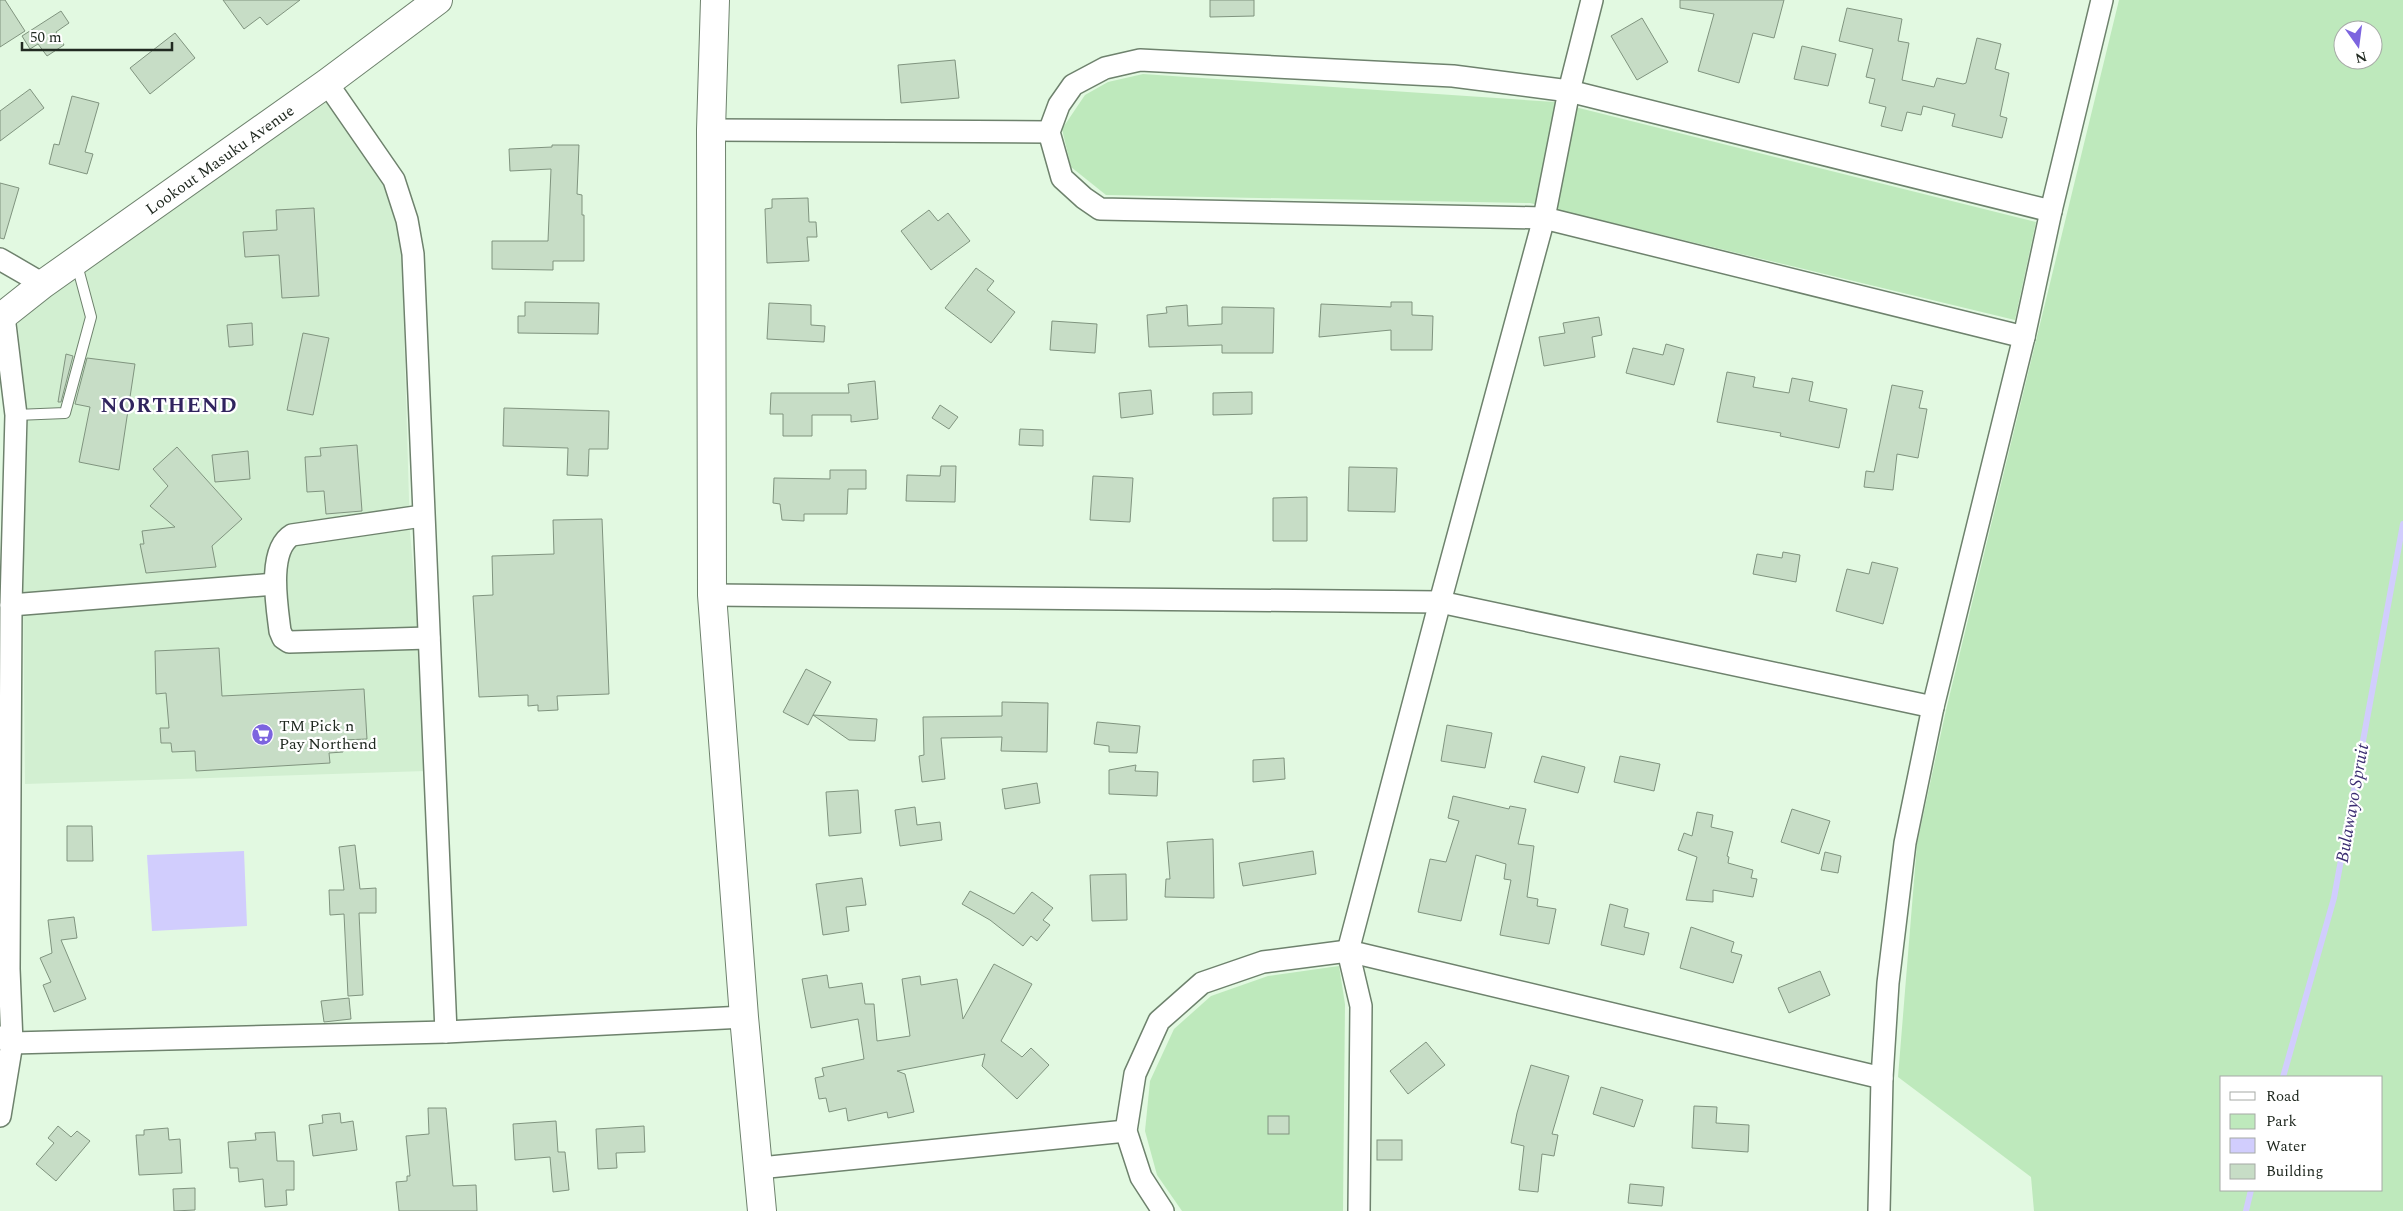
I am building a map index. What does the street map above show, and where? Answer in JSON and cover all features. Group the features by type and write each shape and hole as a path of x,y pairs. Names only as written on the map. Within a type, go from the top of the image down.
{"street":[{"name":"Lookout Masuku Avenue","path":"2,317 76,260 327,83 438,0"},
{"path":"1359,1211 1361,1006 1348,951 1544,218 1569,91 1592,0"},
{"path":"1879,1211 1882,1078 1888,982 1905,843 1934,708 2024,337 2051,211 2102,0"},
{"path":"711,6 712,595 744,1017 762,1211"},
{"path":"2024,337 1544,218 1100,209 1084,198 1062,178 1049,132 1059,105 1073,85 1105,68 1140,60 1453,76 1569,91 2051,211"},
{"path":"327,83 394,180 407,220 413,254 422,516 446,1032"},
{"path":"710,130 1049,132"},
{"path":"0,259 43,284"},
{"path":"0,1116 9,969 11,605 16,415 2,317"},
{"path":"422,516 292,535 282,543 279,551 275,584 280,631 283,638 289,642 429,638"},
{"path":"11,605 275,584"},
{"path":"712,595 1440,602 1934,708"},
{"path":"1163,1211 1141,1176 1126,1131 1135,1074 1159,1021 1202,983 1264,962 1348,951 1882,1078"},
{"path":"6,1040 446,1032 744,1017"},
{"path":"759,1168 1126,1131"}],"lane":[{"path":"16,415 65,413 91,317 76,260"}],"shaded area":[{"path":"327,98 386,184 397,225 402,261 410,533 421,651 426,771 25,784 23,589 28,421 17,319"}],"green space":[{"path":"2119,0 2403,0 2403,1211 2034,1211 2031,1177 1898,1077 1917,844 1946,710"},
{"path":"1143,74 1555,102 2036,222 2015,320 1530,203 1106,195 1071,167 1062,129 1085,95 1108,82"},
{"path":"1339,966 1345,1004 1343,1211 1182,1211 1157,1175 1145,1131 1150,1081 1174,1029 1211,996 1268,976"}],"water":[{"path":"244,851 247,926 152,931 147,855"}],"building":[{"path":"0,0 5,0 25,31 0,47"},
{"path":"223,0 300,0 267,25 260,17 244,29"},
{"path":"1210,0 1254,0 1254,16 1210,17"},
{"path":"1680,0 1784,0 1774,38 1753,33 1739,83 1698,71 1714,14 1680,8"},
{"path":"1847,8 1902,19 1898,41 1909,43 1902,80 1934,87 1937,78 1966,83 1977,38 2001,44 1995,69 2009,73 2000,116 2007,118 2002,138 1952,126 1955,114 1923,106 1921,115 1907,112 1902,131 1881,126 1886,107 1869,103 1875,79 1866,77 1873,49 1839,41"},
{"path":"61,11 69,23 56,32 64,45 47,56 38,44 30,49 22,36"},
{"path":"1642,18 1668,62 1637,80 1611,36"},
{"path":"175,33 195,58 150,94 130,68"},
{"path":"1802,46 1836,54 1828,86 1794,79"},
{"path":"955,60 959,98 901,103 898,65"},
{"path":"30,89 44,108 0,141 0,111"},
{"path":"72,96 99,103 85,152 93,154 87,174 49,164 54,144 59,145"},
{"path":"552,145 579,145 577,194 582,195 584,261 553,261 553,270 492,269 492,241 548,241 551,169 510,171 509,149 552,147"},
{"path":"0,183 19,188 4,239 0,238"},
{"path":"808,198 809,222 816,222 817,237 807,237 809,261 767,263 765,209 772,208 772,199"},
{"path":"314,208 319,296 282,298 279,255 245,257 243,232 277,230 276,210"},
{"path":"929,210 938,221 948,213 970,241 931,270 901,231"},
{"path":"976,268 994,281 987,290 1015,312 991,343 945,308"},
{"path":"525,302 599,303 598,334 518,333 518,316 525,316"},
{"path":"1391,302 1412,302 1412,315 1433,316 1432,350 1391,350 1391,330 1319,337 1321,304 1391,307"},
{"path":"769,303 811,305 811,325 825,326 824,342 767,339"},
{"path":"1187,305 1188,326 1222,324 1222,307 1274,308 1273,353 1222,353 1222,345 1149,347 1147,315 1167,313 1166,307"},
{"path":"1599,317 1602,335 1592,337 1595,357 1544,366 1539,337 1565,333 1563,323"},
{"path":"1052,321 1097,324 1095,353 1050,350"},
{"path":"252,323 253,345 229,347 227,325"},
{"path":"303,333 329,338 313,415 287,410"},
{"path":"1666,344 1684,349 1674,385 1626,373 1633,348 1663,355"},
{"path":"66,354 73,356 61,402 58,402"},
{"path":"87,358 135,364 119,470 79,462 90,407 75,404"},
{"path":"1727,372 1755,377 1753,387 1789,393 1792,378 1813,382 1809,401 1847,409 1839,448 1780,436 1781,433 1717,422"},
{"path":"875,381 878,419 851,422 851,415 812,415 812,436 783,436 783,414 770,414 771,393 849,393 848,384"},
{"path":"1892,385 1923,391 1919,408 1927,409 1918,458 1897,454 1893,490 1864,487 1866,471 1874,472"},
{"path":"1151,390 1153,414 1121,418 1119,393"},
{"path":"1252,392 1252,414 1213,415 1213,393"},
{"path":"940,405 958,417 949,429 932,418"},
{"path":"504,408 609,411 608,449 589,449 588,476 567,475 568,448 503,446"},
{"path":"1020,429 1043,430 1043,446 1019,445"},
{"path":"357,445 362,511 326,514 324,491 307,492 305,457 321,456 320,448"},
{"path":"177,447 242,519 212,546 216,567 146,573 140,544 144,544 142,531 175,527 150,506 168,486 153,469"},
{"path":"248,451 250,479 215,482 212,455"},
{"path":"941,466 956,466 955,502 906,501 907,475 940,476"},
{"path":"1349,467 1397,468 1395,512 1348,511"},
{"path":"830,470 866,470 866,489 848,489 847,514 804,514 804,521 782,520 780,504 773,503 774,478 830,479"},
{"path":"1093,476 1133,478 1130,522 1090,520"},
{"path":"1307,497 1307,541 1273,541 1273,498"},
{"path":"602,519 609,694 557,696 558,710 538,711 538,705 528,706 528,695 479,697 473,596 493,595 492,556 554,554 553,520"},
{"path":"1783,552 1800,555 1796,582 1753,574 1757,554 1782,558"},
{"path":"1872,562 1898,568 1883,624 1836,611 1847,569 1869,574"},
{"name":"TM Pick n Pay Northend","path":"219,648 222,696 364,689 367,739 342,740 343,752 329,753 330,763 196,771 195,751 172,752 171,743 161,743 160,728 169,728 166,693 156,694 155,651"},
{"path":"806,669 831,682 808,725 783,712"},
{"path":"1002,702 1048,703 1047,752 1001,751 1002,737 941,738 945,779 922,782 919,756 924,755 923,717 1002,716"},
{"path":"813,715 877,719 875,741 849,740"},
{"path":"1097,722 1140,726 1137,753 1109,752 1109,746 1094,744"},
{"path":"1447,725 1492,733 1485,768 1441,761"},
{"path":"1542,756 1585,767 1578,793 1534,782"},
{"path":"1620,756 1660,764 1654,791 1614,782"},
{"path":"1284,758 1285,779 1253,782 1253,760"},
{"path":"1136,765 1135,771 1158,772 1157,796 1109,794 1109,770"},
{"path":"1037,783 1040,803 1005,809 1002,789"},
{"path":"858,790 861,833 829,836 826,792"},
{"path":"1453,796 1509,809 1510,806 1526,809 1518,844 1534,846 1527,897 1538,899 1537,906 1556,909 1549,944 1500,935 1511,880 1504,879 1506,864 1476,855 1461,921 1418,912 1430,859 1446,862 1459,821 1448,818"},
{"path":"915,807 917,825 940,822 942,840 900,846 895,810"},
{"path":"1792,809 1830,821 1819,854 1781,842"},
{"path":"1697,812 1713,815 1711,827 1733,832 1727,856 1729,857 1728,863 1753,870 1751,878 1757,879 1753,897 1713,890 1713,902 1686,900 1697,857 1678,850 1684,833 1692,836"},
{"path":"67,826 92,826 93,861 67,861"},
{"path":"1213,839 1214,898 1165,897 1166,879 1170,879 1167,842"},
{"path":"355,845 360,889 376,888 376,913 359,913 363,995 348,996 344,914 330,915 329,890 344,890 339,847"},
{"path":"1313,851 1316,874 1243,886 1239,863"},
{"path":"1825,852 1841,856 1838,873 1821,870"},
{"path":"1126,874 1127,920 1092,921 1090,875"},
{"path":"862,878 866,905 846,907 849,931 823,935 816,884"},
{"path":"970,891 1014,914 1032,892 1053,908 1043,920 1050,925 1037,941 1031,936 1023,946 990,920 962,904"},
{"path":"1610,904 1628,909 1624,927 1649,933 1644,955 1601,945"},
{"path":"74,917 77,938 61,940 86,999 54,1012 43,985 51,982 40,958 52,953 48,920"},
{"path":"1691,927 1734,942 1731,952 1742,955 1733,983 1680,968"},
{"path":"994,964 1032,984 1001,1041 1022,1057 1031,1048 1049,1065 1017,1099 982,1066 985,1054 897,1071 905,1074 914,1112 888,1118 887,1112 848,1121 846,1108 829,1112 826,1098 819,1099 815,1078 824,1076 822,1068 864,1059 858,1019 811,1028 802,979 827,975 829,988 862,983 865,1004 874,1004 877,1041 910,1036 902,979 920,976 921,985 957,979 963,1019"},
{"path":"1820,971 1830,995 1789,1013 1778,988"},
{"path":"349,998 351,1019 324,1022 321,1001"},
{"path":"1426,1042 1445,1065 1408,1094 1390,1071"},
{"path":"1531,1065 1569,1076 1552,1134 1558,1135 1554,1156 1542,1154 1538,1192 1519,1190 1524,1146 1511,1143 1517,1113"},
{"path":"1601,1087 1643,1100 1634,1127 1593,1114"},
{"path":"1694,1106 1717,1107 1716,1123 1749,1125 1748,1152 1692,1148"},
{"path":"428,1108 446,1108 453,1186 476,1185 477,1211 399,1211 396,1182 407,1181 407,1176 410,1176 406,1136 429,1134"},
{"path":"340,1113 341,1123 353,1121 357,1150 313,1156 309,1125 323,1123 322,1115"},
{"path":"1268,1116 1289,1116 1289,1134 1268,1134"},
{"path":"556,1121 558,1152 565,1152 569,1190 553,1192 550,1157 515,1160 513,1124"},
{"path":"58,1126 71,1137 77,1131 90,1141 56,1181 36,1164 54,1143 48,1138"},
{"path":"644,1126 645,1152 616,1153 617,1168 598,1169 596,1129"},
{"path":"168,1128 169,1140 180,1139 182,1173 139,1175 136,1135 144,1135 144,1130"},
{"path":"275,1132 277,1161 294,1161 294,1190 286,1190 287,1205 265,1207 263,1179 239,1182 238,1168 230,1168 228,1142 256,1140 255,1133"},
{"path":"1377,1140 1402,1140 1402,1160 1377,1160"},
{"path":"1630,1184 1664,1187 1662,1206 1628,1203"},
{"path":"195,1188 195,1210 174,1211 173,1189"}],"waterway":[{"name":"Bulawayo Spruit","path":"2283,1076 2334,898 2403,524"},
{"name":"Bulawayo Spruit","path":"2246,1211 2251,1191"}],"place":[{"name":"TM Pick n Pay Northend","path":"263,734"}],"district":[{"name":"NORTHEND","path":"169,405"}]}
